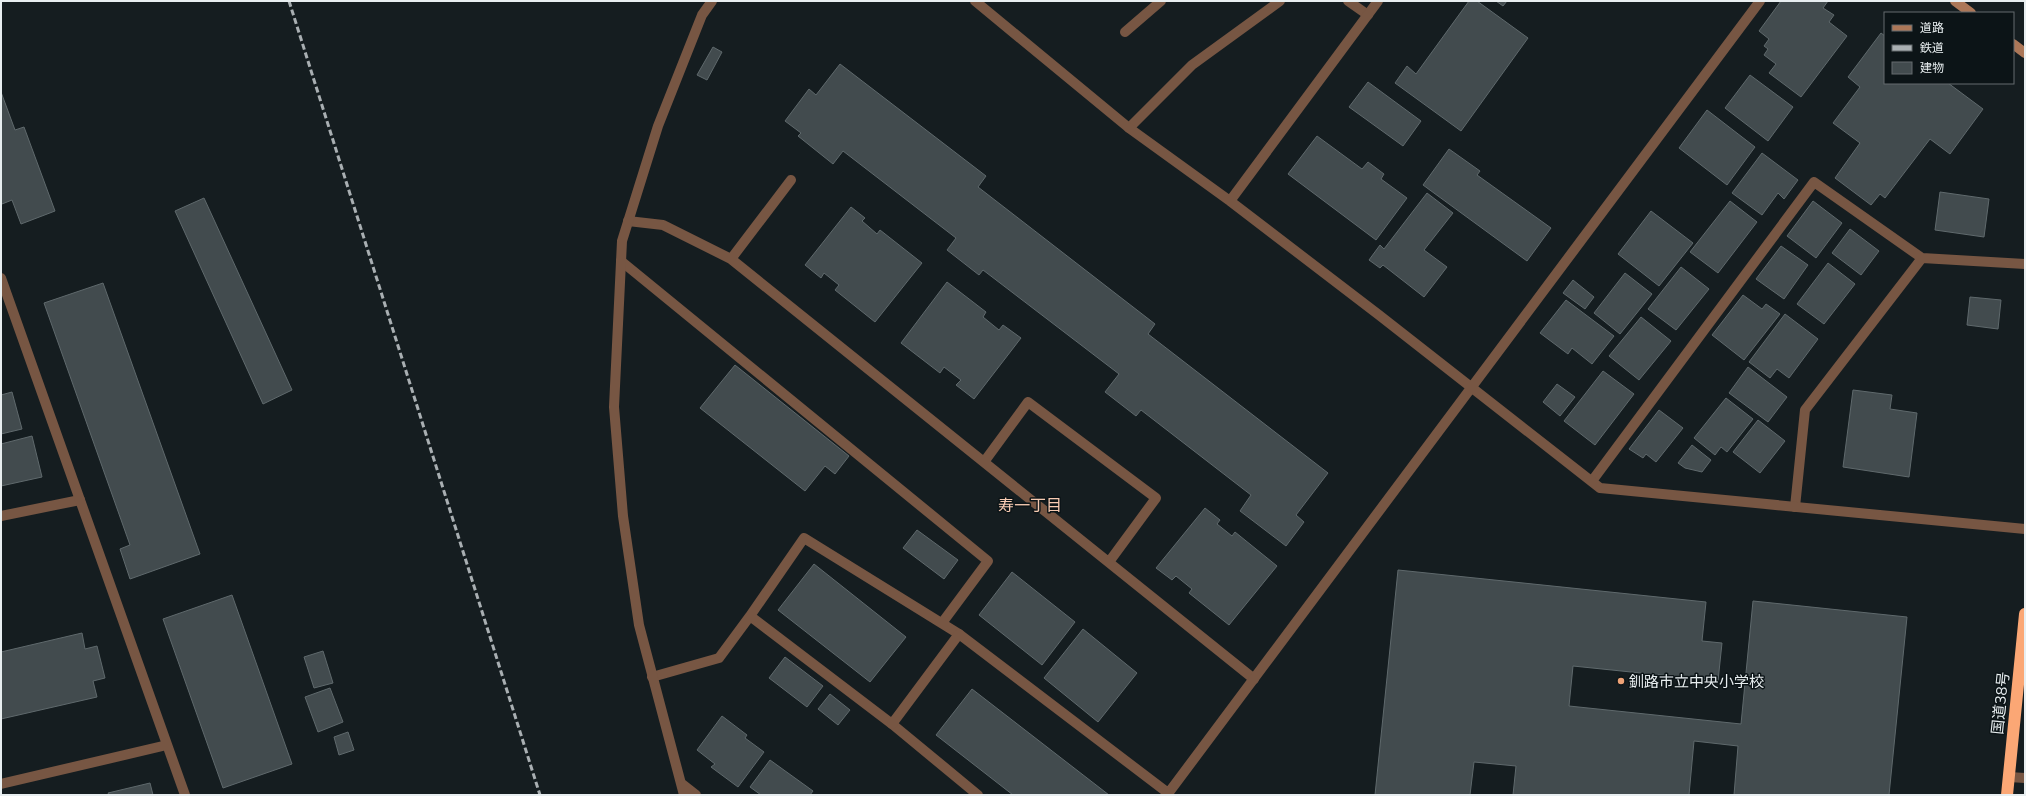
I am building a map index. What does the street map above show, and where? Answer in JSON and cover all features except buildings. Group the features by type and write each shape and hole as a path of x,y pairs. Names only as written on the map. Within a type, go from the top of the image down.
{"highway":[{"name":"国道38号","path":"2007,795 2025,614"}],"street":[{"path":"684,795 639,625 623,516 614,407 622,241 658,126 702,15 712,1"},
{"path":"975,1 1129,128 1230,201 1600,488 2025,529"},
{"path":"1125,32 1161,1"},
{"path":"1129,128 1192,65 1280,1"},
{"path":"1348,1 1368,15"},
{"path":"1230,201 1378,1"},
{"path":"652,676 719,658 804,538 959,634 1168,794 1760,1"},
{"path":"1955,1 1970,12"},
{"path":"2014,45 2025,53"},
{"path":"731,259 791,180"},
{"path":"1592,481 1814,182 1922,258 2025,264"},
{"path":"628,221 663,224 731,259 1254,679"},
{"path":"1795,507 1805,410 1922,258"},
{"path":"622,261 988,561 942,623"},
{"path":"1,278 185,795"},
{"path":"984,462 1028,402 1156,498 1108,562"},
{"path":"1,516 80,500"},
{"path":"750,616 892,724 978,795"},
{"path":"892,724 959,634"},
{"path":"1,784 167,745"},
{"path":"2009,777 2025,778"},
{"path":"682,784 696,795"}],"railway":[{"path":"289,1 540,795"}],"place":[{"name":"釧路市立中央小学校","path":"1621,681"}],"district":[{"name":"寿一丁目","path":"1030,505"}]}
